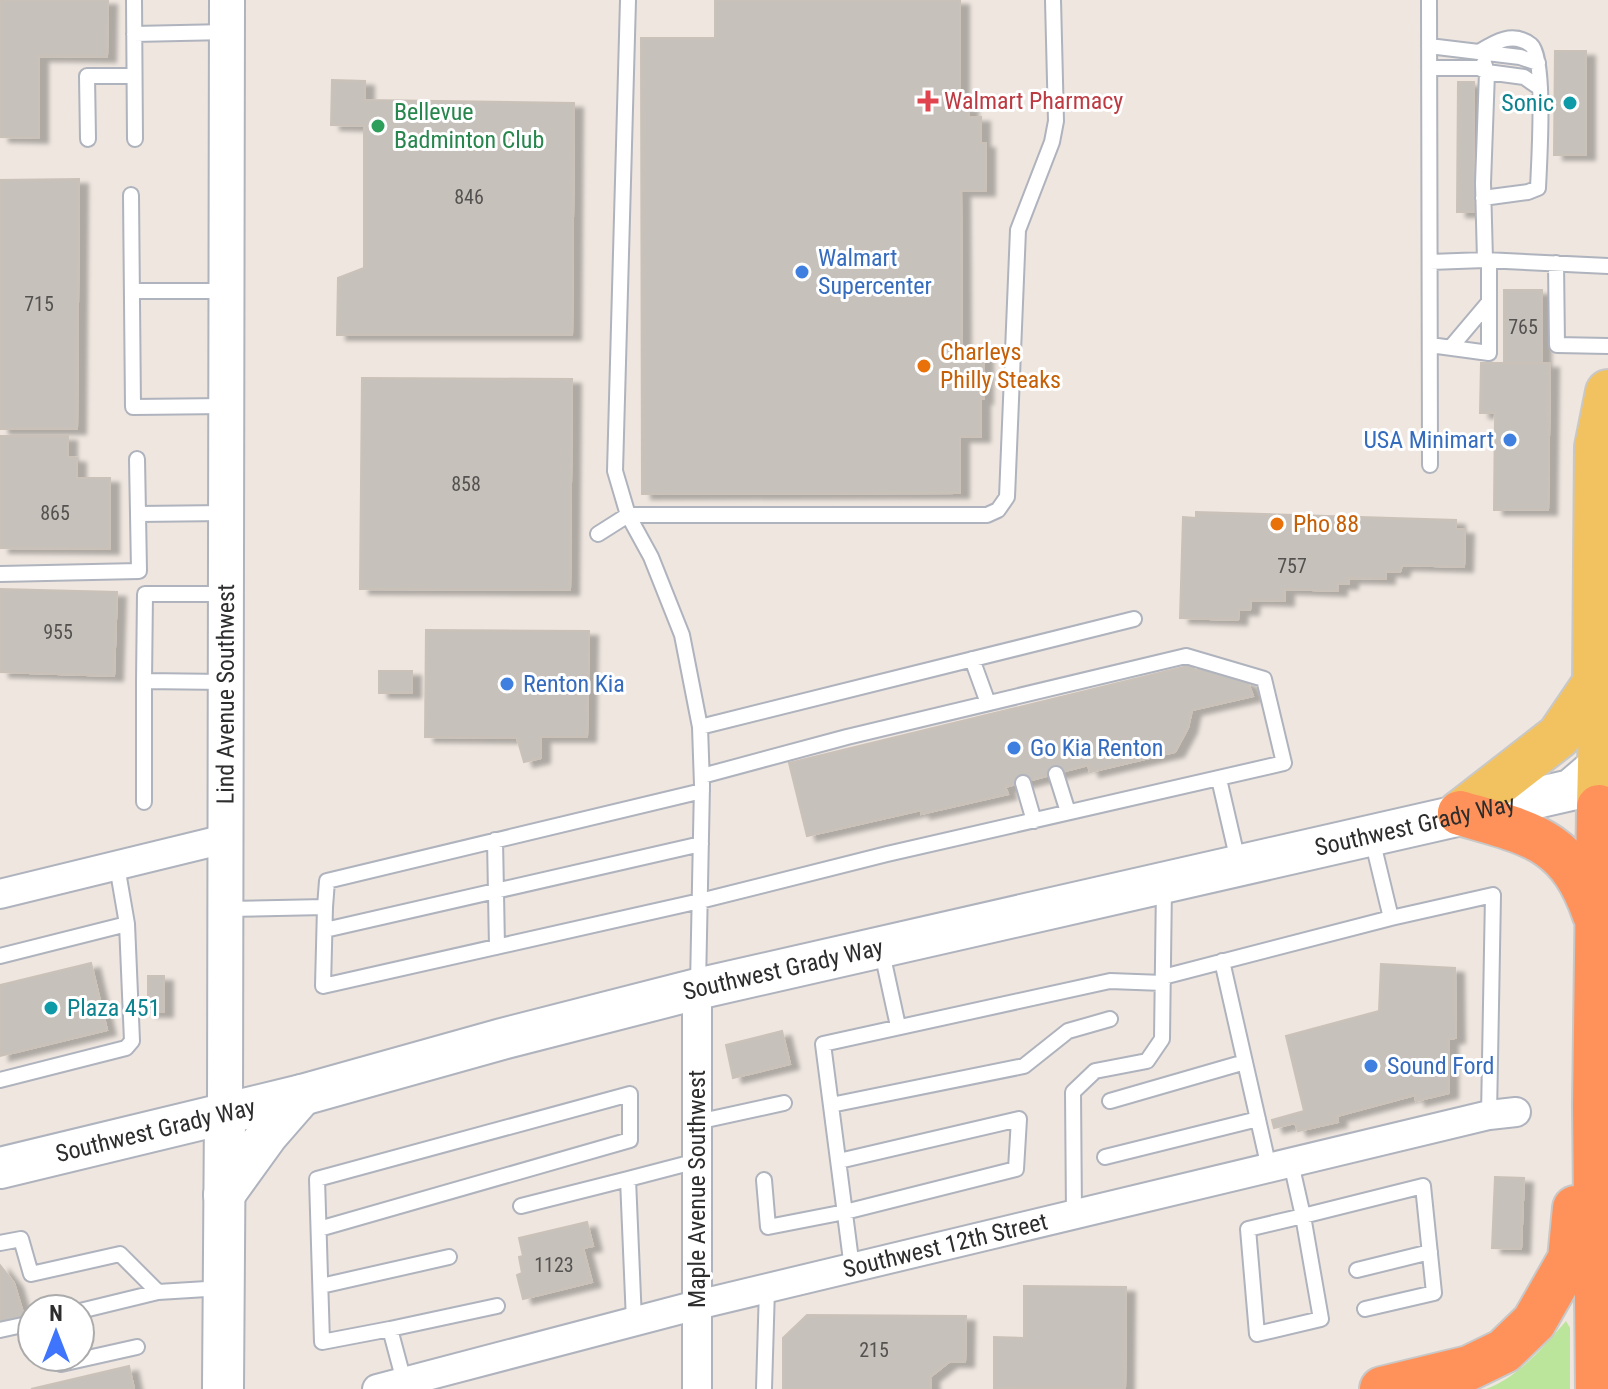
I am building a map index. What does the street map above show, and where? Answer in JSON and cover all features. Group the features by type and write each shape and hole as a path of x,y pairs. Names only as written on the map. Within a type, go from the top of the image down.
{"highway":[{"path":"1597,786 1595,1106 1598,1389"},
{"path":"1460,813 1547,843 1570,864 1585,887 1597,922"},
{"path":"1382,1389 1469,1368 1504,1351 1534,1322 1570,1259 1576,1165 1595,1106"}],"main road":[{"path":"1597,786 1601,724 1595,683 1597,447 1608,392"},
{"path":"1460,813 1559,736 1595,683"},
{"name":"Southwest Grady Way","path":"0,1168 302,1095 697,989 1460,813 1597,786"},
{"path":"224,1195 268,1134 302,1095"},
{"name":"Lind Avenue Southwest","path":"223,1389 225,1114"}],"street":[{"name":"Lind Avenue Southwest","path":"225,1114 227,16"},
{"path":"0,894 225,839"},
{"name":"Maple Avenue Southwest","path":"697,989 697,1389"},
{"name":"Southwest 12th Street","path":"396,1387 697,1305 1502,1114"}],"lane":[{"path":"134,0 135,139"},
{"path":"628,0 615,471 628,515 651,557 682,635 700,727 702,783 697,989"},
{"path":"598,534 628,515 987,515 1003,505 1007,497 1018,230 1052,142 1056,121 1053,0"},
{"path":"1429,0 1430,465"},
{"path":"134,34 227,16"},
{"path":"1429,46 1479,52 1499,40 1515,37 1531,45 1537,54 1540,88 1538,188 1483,198"},
{"path":"1430,345 1489,353 1483,198 1487,72 1479,52"},
{"path":"1429,68 1479,68 1524,77 1540,88"},
{"path":"88,139 87,76 134,76"},
{"path":"131,195 133,407 226,406"},
{"path":"1430,262 1487,260 1608,266"},
{"path":"1556,263 1557,345 1608,346"},
{"path":"132,291 226,291"},
{"path":"1451,347 1489,302"},
{"path":"1451,347 1489,328"},
{"path":"0,574 139,571 137,459"},
{"path":"138,514 226,513"},
{"path":"144,802 145,594 226,594"},
{"path":"700,727 1134,619"},
{"path":"1186,656 1264,679 1284,763 1219,779 323,986 327,881 495,840 702,783 847,737 1034,697 1186,656"},
{"path":"972,659 996,705"},
{"path":"144,681 225,682"},
{"path":"1056,774 1068,812"},
{"path":"1219,779 1239,866"},
{"path":"1023,783 1034,821"},
{"path":"1371,835 1391,918"},
{"path":"495,840 497,947"},
{"path":"325,930 701,844"},
{"path":"0,1080 126,1048 132,1041 127,924 117,866"},
{"path":"1074,1215 1073,1092 1095,1071 1147,1061 1162,1039 1164,883"},
{"path":"852,1268 823,1044 898,1026 1110,981 1163,980 1222,961 1493,895 1502,1114"},
{"path":"225,909 325,907"},
{"path":"0,956 127,924"},
{"path":"881,947 898,1026"},
{"path":"1222,961 1258,1119 1303,1216 1321,1319 1257,1334 1248,1229 1303,1216 1423,1186 1434,1293 1365,1309"},
{"path":"831,1105 1024,1066 1068,1031 1110,1019"},
{"path":"1110,1101 1245,1062"},
{"path":"319,1229 630,1140 630,1094 317,1179 322,1342 497,1306"},
{"path":"697,1122 784,1103"},
{"path":"764,1180 768,1227 845,1212 1016,1169 1019,1119 839,1161"},
{"path":"1105,1157 1258,1119"},
{"path":"521,1206 697,1161"},
{"path":"628,1179 634,1321"},
{"path":"0,1243 21,1239 31,1274 120,1254 158,1292"},
{"path":"1357,1270 1430,1252"},
{"path":"321,1286 449,1257"},
{"path":"96,1307 158,1292 224,1288"},
{"path":"764,1389 767,1288"},
{"path":"390,1329 396,1387"},
{"path":"96,1356 137,1347"}],"green space":[{"path":"1566,1321 1570,1328 1570,1389 1486,1389 1520,1369"}],"building":[{"path":"0,0 108,0 107,57 39,56 39,138 0,137"},
{"name":"Walmart Supercenter","path":"715,0 960,0 960,106 969,106 969,117 981,117 981,143 986,143 986,191 961,191 962,353 984,353 984,399 981,399 981,437 960,437 960,493 642,494 641,38 715,38"},
{"name":"Sonic","path":"1555,51 1586,51 1586,155 1554,155"},
{"path":"332,80 365,81 365,100 574,103 572,335 337,335 338,278 364,268 364,126 331,125"},
{"path":"1458,82 1474,82 1474,212 1457,212"},
{"path":"79,179 77,429 0,429 0,180"},
{"path":"1504,290 1542,290 1542,363 1504,363"},
{"path":"1481,363 1550,363 1548,510 1494,510 1495,413 1480,413"},
{"path":"362,378 572,379 570,590 360,589"},
{"path":"0,436 68,436 68,457 77,458 77,478 110,478 110,549 0,548"},
{"path":"1196,512 1456,520 1456,529 1465,529 1464,567 1402,565 1400,572 1386,571 1386,579 1349,578 1349,584 1338,584 1338,591 1285,589 1285,601 1251,600 1250,610 1239,610 1238,620 1180,618 1183,517 1196,518"},
{"path":"0,589 117,592 114,676 0,672"},
{"name":"Renton Kia","path":"426,630 589,631 587,737 541,737 541,758 524,762 517,738 425,737"},
{"name":"Go Kia Renton","path":"1192,665 1195,670 1215,670 1248,683 1253,696 1192,710 1188,728 1175,752 1090,772 1088,765 1005,787 1008,794 807,836 789,763"},
{"path":"379,671 412,671 412,693 379,693"},
{"name":"Plaza 451","path":"91,963 107,1030 0,1056 0,985"},
{"name":"Sound Ford","path":"1381,964 1455,968 1456,1038 1449,1039 1449,1093 1416,1101 1415,1095 1337,1116 1338,1122 1298,1131 1295,1123 1274,1128 1272,1120 1304,1111 1286,1036 1379,1011"},
{"path":"148,976 164,976 164,1012 148,1012"},
{"path":"782,1031 790,1064 733,1078 726,1045"},
{"path":"1495,1177 1524,1178 1521,1249 1492,1248"},
{"path":"587,1222 593,1246 583,1248 592,1282 523,1299 517,1275 522,1273 519,1257 523,1256 519,1238"},
{"path":"0,1265 14,1283 17,1293 16,1318 0,1322"},
{"path":"1024,1286 1126,1287 1125,1389 994,1388 994,1337 1024,1338"},
{"path":"807,1315 966,1316 965,1362 949,1362 930,1377 931,1389 783,1389 783,1338"},
{"path":"129,1366 134,1389 31,1389"}],"place":[{"name":"Walmart Pharmacy","path":"928,101"},
{"name":"Sonic","path":"1570,103"},
{"name":"Bellevue Badminton Club","path":"378,126"},
{"name":"Walmart Supercenter","path":"802,272"},
{"name":"Charleys Philly Steaks","path":"924,366"},
{"name":"USA Minimart","path":"1510,440"},
{"name":"Pho 88","path":"1277,524"},
{"name":"Renton Kia","path":"507,684"},
{"name":"Go Kia Renton","path":"1014,748"},
{"name":"Plaza 451","path":"51,1008"},
{"name":"Sound Ford","path":"1371,1066"}]}
